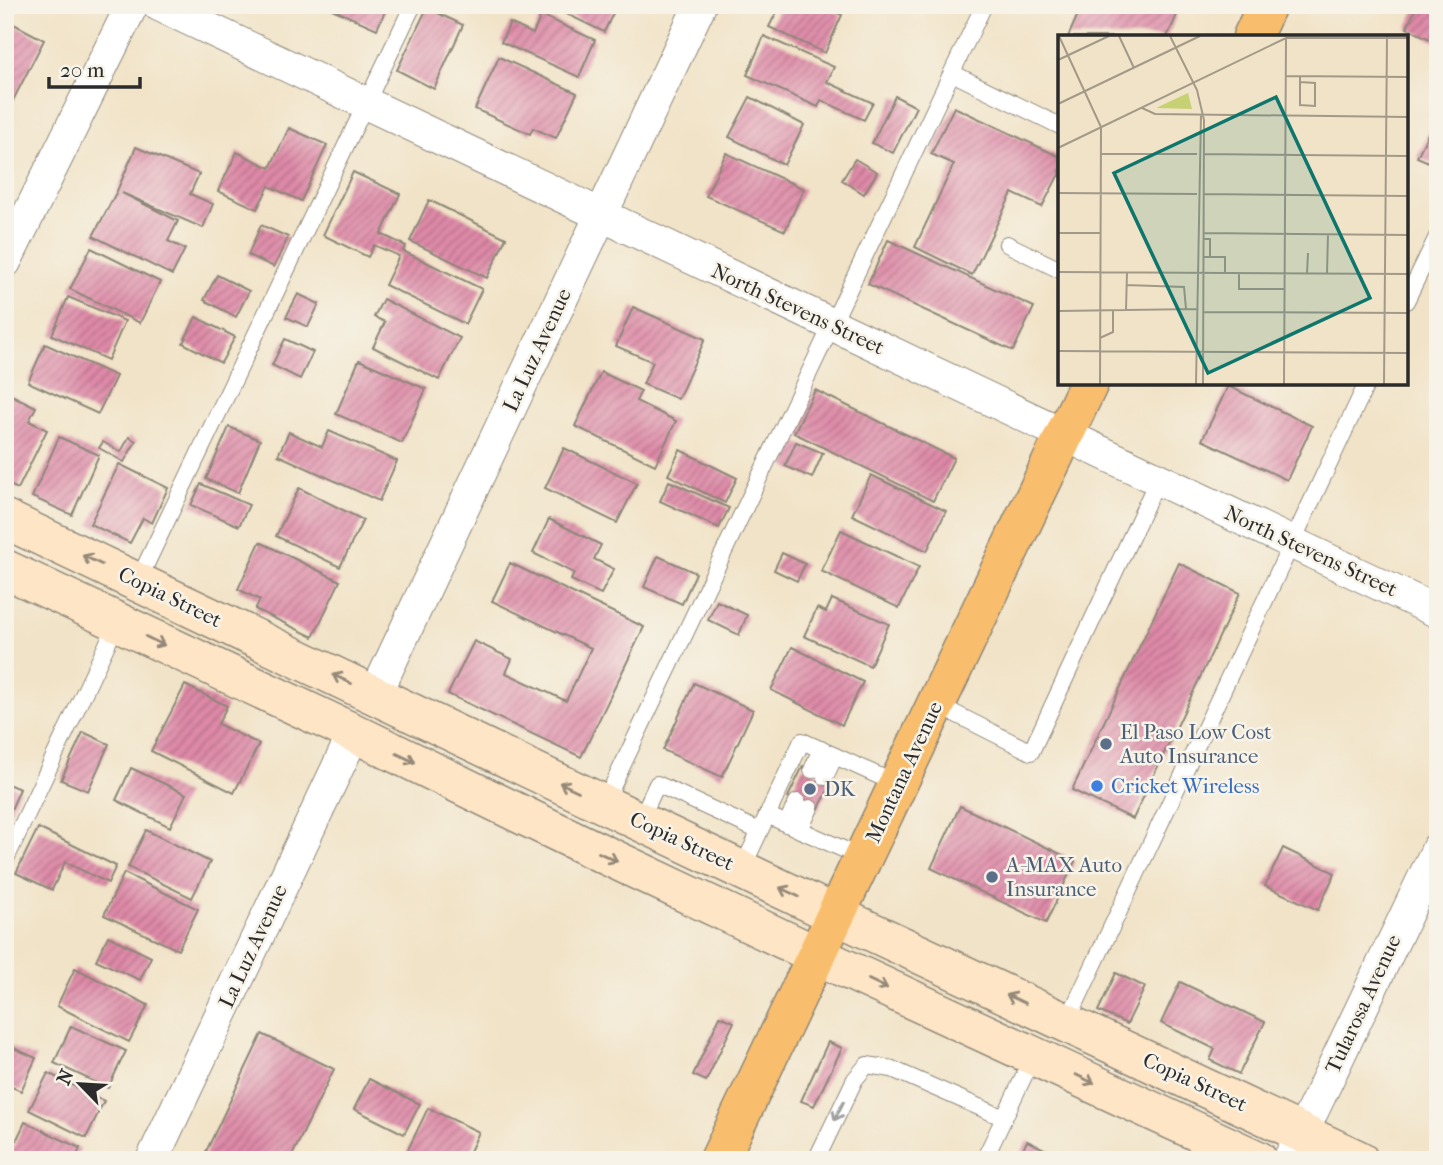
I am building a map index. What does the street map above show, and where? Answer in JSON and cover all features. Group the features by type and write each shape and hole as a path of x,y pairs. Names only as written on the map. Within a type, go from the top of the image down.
{"main road":[{"path":"1253,35 1267,5"},
{"name":"Montana Avenue","path":"719,1160 1088,385"},
{"name":"Copia Street","path":"5,519 1067,1023 1296,1146 1359,1160"},
{"name":"Copia Street","path":"5,569 816,955 1258,1160"}],"street":[{"path":"5,261 132,5"},
{"name":"North Stevens Street","path":"159,5 1438,612"},
{"name":"La Luz Avenue","path":"375,695 700,5"},
{"name":"La Luz Avenue","path":"152,1160 354,733"},
{"name":"Tularosa Avenue","path":"1296,1146 1438,848"}],"lane":[{"path":"138,581 413,5"},
{"path":"604,804 984,5"},
{"path":"951,73 1058,125"},
{"path":"1408,297 1438,235"},
{"path":"1007,244 1058,269"},
{"path":"1067,1023 1366,385"},
{"path":"936,704 1031,752 1158,479"},
{"path":"5,861 117,623"},
{"path":"742,869 802,741 899,785"},
{"path":"818,774 828,753"},
{"path":"640,821 657,784 759,831"},
{"path":"793,827 804,805"},
{"path":"767,815 863,859"},
{"path":"985,1160 1034,1055"},
{"path":"816,1160 855,1079 867,1065 892,1069 1004,1118"}],"building":[{"path":"323,5 388,5 377,29"},
{"path":"548,5 617,5 604,32"},
{"path":"780,5 821,5 842,15 825,53 769,27"},
{"path":"1082,5 1155,5 1177,15 1168,35 1069,35"},
{"path":"1417,5 1429,5 1438,9 1438,43 1407,28"},
{"path":"427,8 463,25 434,89 397,70"},
{"path":"541,15 595,40 579,77 501,42 510,23 533,34"},
{"path":"8,21 44,40 8,110 5,109 5,27"},
{"path":"764,36 834,67 827,82 873,103 864,120 821,100 818,107 747,75"},
{"path":"499,57 577,93 556,138 533,128 530,134 475,109"},
{"path":"895,96 916,107 893,153 872,143"},
{"path":"750,97 804,125 784,165 729,137"},
{"path":"954,107 1058,156 1058,176 1042,207 1012,193 972,275 915,247 954,164 931,154"},
{"path":"1438,113 1438,166 1417,157"},
{"path":"289,128 327,145 301,201 269,186 257,209 218,191 237,152 270,168"},
{"path":"136,147 199,174 190,194 213,204 203,228 122,193 178,221 168,241 185,249 172,275 93,236"},
{"path":"726,153 804,189 785,231 706,196"},
{"path":"855,159 877,172 864,194 842,180"},
{"path":"353,172 400,194 381,234 406,246 403,251 482,289 465,324 385,285 399,256 374,245 368,257 323,235"},
{"path":"429,200 506,238 487,278 410,241"},
{"path":"261,225 288,237 274,267 248,255"},
{"path":"888,240 1034,307 1013,351 868,284"},
{"path":"91,248 160,282 140,323 70,289"},
{"path":"217,275 249,291 236,317 204,300"},
{"path":"298,294 319,304 308,327 286,317"},
{"path":"68,297 125,321 108,360 52,335"},
{"path":"383,299 460,338 439,380 373,347 385,322 374,317"},
{"path":"633,307 705,339 678,399 643,384 653,362 616,346"},
{"path":"196,317 235,337 221,363 183,343"},
{"path":"285,339 313,352 300,379 272,365"},
{"path":"45,344 116,376 98,414 28,382"},
{"path":"359,360 426,389 402,443 336,414"},
{"path":"601,372 641,391 636,401 676,421 655,465 575,426"},
{"path":"1228,386 1312,426 1287,480 1202,440"},
{"path":"815,390 954,458 933,501 794,433"},
{"path":"5,392 36,407 29,421 47,430 18,489 5,483"},
{"path":"229,427 260,440 238,493 206,479"},
{"path":"329,431 397,461 379,501 278,455 289,432 322,447"},
{"path":"59,437 99,455 72,515 32,497"},
{"path":"129,437 136,441 124,462 99,448 103,442 121,452"},
{"path":"796,442 823,453 812,478 785,466"},
{"path":"564,448 637,483 617,523 545,488"},
{"path":"680,450 737,478 725,503 668,475"},
{"path":"119,464 168,488 152,523 143,518 130,543 90,524"},
{"path":"871,475 946,511 927,551 852,515"},
{"path":"669,481 729,508 719,528 660,501"},
{"path":"201,484 249,505 239,526 191,505"},
{"path":"299,488 363,520 340,567 276,536"},
{"path":"549,519 601,545 594,559 614,569 601,594 571,580 574,573 533,553"},
{"path":"841,530 919,567 899,608 821,571"},
{"path":"260,542 340,581 313,637 255,609 260,600 238,589"},
{"path":"782,553 805,564 797,581 774,570"},
{"path":"658,556 696,573 682,604 644,587"},
{"path":"510,563 644,627 581,757 448,694 474,641 512,659 506,673 566,701 591,648 492,601"},
{"path":"1179,563 1240,593 1133,819 1072,790"},
{"path":"832,599 889,624 870,666 804,636 817,608 826,612"},
{"path":"717,601 747,615 739,635 708,620"},
{"path":"792,647 863,682 842,725 771,690"},
{"path":"694,683 753,710 722,777 663,750"},
{"path":"185,685 227,706 218,724 259,744 234,793 151,751"},
{"path":"83,732 109,744 88,791 61,780"},
{"name":"DK","path":"803,766 833,781 817,812 788,797"},
{"path":"131,768 186,794 170,827 116,800"},
{"path":"5,783 20,789 10,812 5,810"},
{"path":"960,806 1075,861 1046,923 931,868"},
{"path":"38,828 116,866 108,883 65,862 52,890 16,873"},
{"path":"146,830 210,862 192,898 128,867"},
{"path":"1283,848 1335,873 1318,910 1265,886"},
{"path":"124,873 198,909 178,950 104,915"},
{"path":"108,936 151,957 140,980 96,960"},
{"path":"75,968 148,1005 129,1042 57,1006"},
{"path":"1116,973 1145,987 1127,1024 1098,1011"},
{"path":"1180,982 1265,1022 1239,1074 1210,1060 1215,1049 1161,1023"},
{"path":"720,1016 734,1022 706,1081 693,1075"},
{"path":"71,1026 126,1051 108,1088 54,1063"},
{"path":"262,1034 334,1069 290,1160 202,1160"},
{"path":"828,1042 842,1048 814,1106 801,1101"},
{"path":"9,1046 36,1058 21,1091 5,1084 5,1055"},
{"path":"48,1073 104,1101 86,1138 29,1110"},
{"path":"369,1079 420,1104 404,1134 354,1109"},
{"path":"428,1108 479,1132 466,1160 403,1160"},
{"path":"25,1122 80,1148 75,1160 8,1158"},
{"path":"1027,1141 1068,1160 1018,1160"}],"place":[{"name":"El Paso Low Cost Auto Insurance","path":"1106,744"},
{"name":"Cricket Wireless","path":"1097,786"},
{"name":"DK","path":"810,789"},
{"name":"A-MAX Auto Insurance","path":"992,877"}]}
